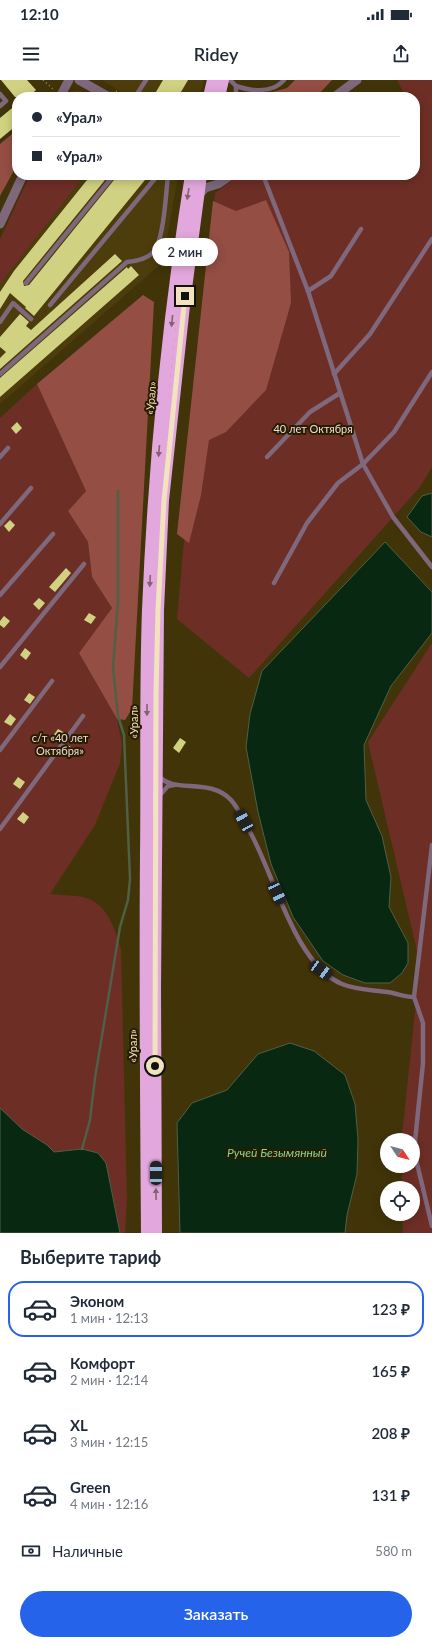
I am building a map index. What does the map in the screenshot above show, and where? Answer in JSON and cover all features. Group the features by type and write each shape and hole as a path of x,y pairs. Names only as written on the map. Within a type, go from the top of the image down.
{"highway":[{"path":"216,92 225,85"},
{"path":"190,214 191,180"},
{"path":"190,214 198,196 201,180"},
{"name":"«Урал»","path":"156,1233 156,766 158,610 164,500 190,214"},
{"name":"«Урал»","path":"147,1233 145,989 148,610 155,500 174,295 190,214"}],"street":[{"path":"62,92 69,80"},
{"path":"79,80 100,92"},
{"path":"341,92 357,80"},
{"path":"0,224 21,180"},
{"path":"205,180 206,182 215,185"},
{"path":"198,196 205,188 215,185 223,180"}],"lane":[{"path":"139,92 146,80"},
{"path":"225,85 250,90 265,90 284,80"},
{"path":"0,94 6,101 0,106"},
{"path":"26,283 110,180"},
{"path":"50,305 154,180"},
{"path":"0,374 127,262 142,260 154,251 160,240 167,180"},
{"path":"266,180 308,291 363,464 393,517 432,567"},
{"path":"308,291 331,276 361,229"},
{"path":"334,374 370,334 432,239"},
{"path":"0,322 13,303 31,319"},
{"path":"274,583 307,523 338,483 363,464 394,432 432,372"},
{"path":"267,457 310,412 340,393"},
{"path":"0,457 8,448"},
{"path":"0,524 31,488"},
{"path":"0,595 53,534"},
{"path":"0,667 84,564"},
{"path":"0,750 52,681"},
{"path":"0,829 83,716"},
{"path":"156,766 163,780 176,784 214,788 223,793 232,801 259,848 294,930 308,954 321,970 342,984 365,990 414,997"},
{"path":"156,806 158,798 163,790 176,784"},
{"path":"432,845 414,997 423,1023 422,1063 414,1151 432,1226"},
{"path":"429,1218 432,1212"}],"path":[{"path":"42,80 56,92"}],"shaded area":[{"path":"102,80 204,80 200,92 122,92"},
{"path":"295,80 332,80 321,92 272,92 287,88"},
{"path":"12,134 12,174 0,196 0,144"},
{"path":"81,180 177,180 163,262 0,404 0,284"},
{"path":"266,200 289,252 291,303 266,390 226,432 209,440 201,495 189,543 177,534 213,201 236,211"},
{"path":"143,295 154,302 132,709 125,720 117,719 79,653 112,608 92,577 88,542 68,511 86,491 37,384"}],"green space":[{"name":"40 лет Октября","path":"397,80 432,80 432,467 420,487 249,678 177,619 215,193 232,180 420,180 420,92 403,92"},
{"path":"28,180 81,180 0,284 0,239"},
{"name":"с/т «40 лет Октября»","path":"37,384 86,491 68,511 88,542 92,577 112,608 79,653 117,719 122,744 120,763 95,825 50,894 76,896 95,902 107,914 121,949 127,1199 125,1233 120,1233 111,1185 82,1149 54,1152 47,1145 22,1129 0,1108 0,418"},
{"path":"432,643 432,1233 403,1233 402,1221 420,1221 420,1181 402,1181 402,1173 420,1173 420,1133 402,1133 420,964 368,742"}],"water":[{"path":"432,493 432,537 421,532 407,517 422,496"},
{"path":"385,542 432,592 432,633 391,686 364,745 366,800 382,836 391,877 389,907 408,943 408,963 402,973 390,983 365,983 343,975 323,961 293,917 271,864 258,812 246,747 250,714 262,671"},
{"name":"Ручей Безымянный","path":"290,1043 314,1051 345,1075 355,1104 358,1139 357,1174 347,1215 345,1233 180,1233 177,1123 192,1103 227,1090 258,1054"},
{"path":"0,1108 22,1129 47,1145 54,1152 82,1149 98,1153 106,1163 120,1233 0,1233"}],"building":[{"path":"1,80 27,80 36,90 34,92 12,92 12,93"},
{"path":"163,80 188,80 181,92 156,92"},
{"path":"12,108 12,129 0,139 0,118"},
{"path":"87,180 105,180 23,281 24,286 29,285 114,180 145,180 34,316 10,293 0,309 0,292 14,271"},
{"path":"115,254 122,261 0,369 0,358 6,352 0,347 0,337 20,314 29,322 26,326 31,330"},
{"path":"131,266 139,275 0,397 0,378 127,267 128,269"},
{"path":"17,422 22,428 16,434 11,428"},
{"path":"10,520 15,525 9,532 4,526"},
{"path":"66,568 71,573 55,592 49,587"},
{"path":"39,598 45,603 39,610 33,604"},
{"path":"89,613 96,617 91,624 84,620"},
{"path":"4,616 10,621 4,628 0,625 0,621"},
{"path":"25,648 31,653 26,660 20,655"},
{"path":"29,693 35,697 30,704 24,700"},
{"path":"10,714 16,719 11,726 4,722"},
{"path":"58,729 65,733 60,740 53,736"},
{"path":"180,738 186,742 179,753 173,748"},
{"path":"68,745 75,750 69,757 63,752"},
{"path":"18,777 25,782 20,789 13,784"},
{"path":"23,812 29,817 24,824 17,819"}],"waterway":[{"path":"82,1149 90,1120 95,1078 120,927 128,900 130,879 124,735 118,716 113,667 118,602 118,491"}],"route":[{"path":"155,1066 156,694 158,610 164,500 185,296"}]}
